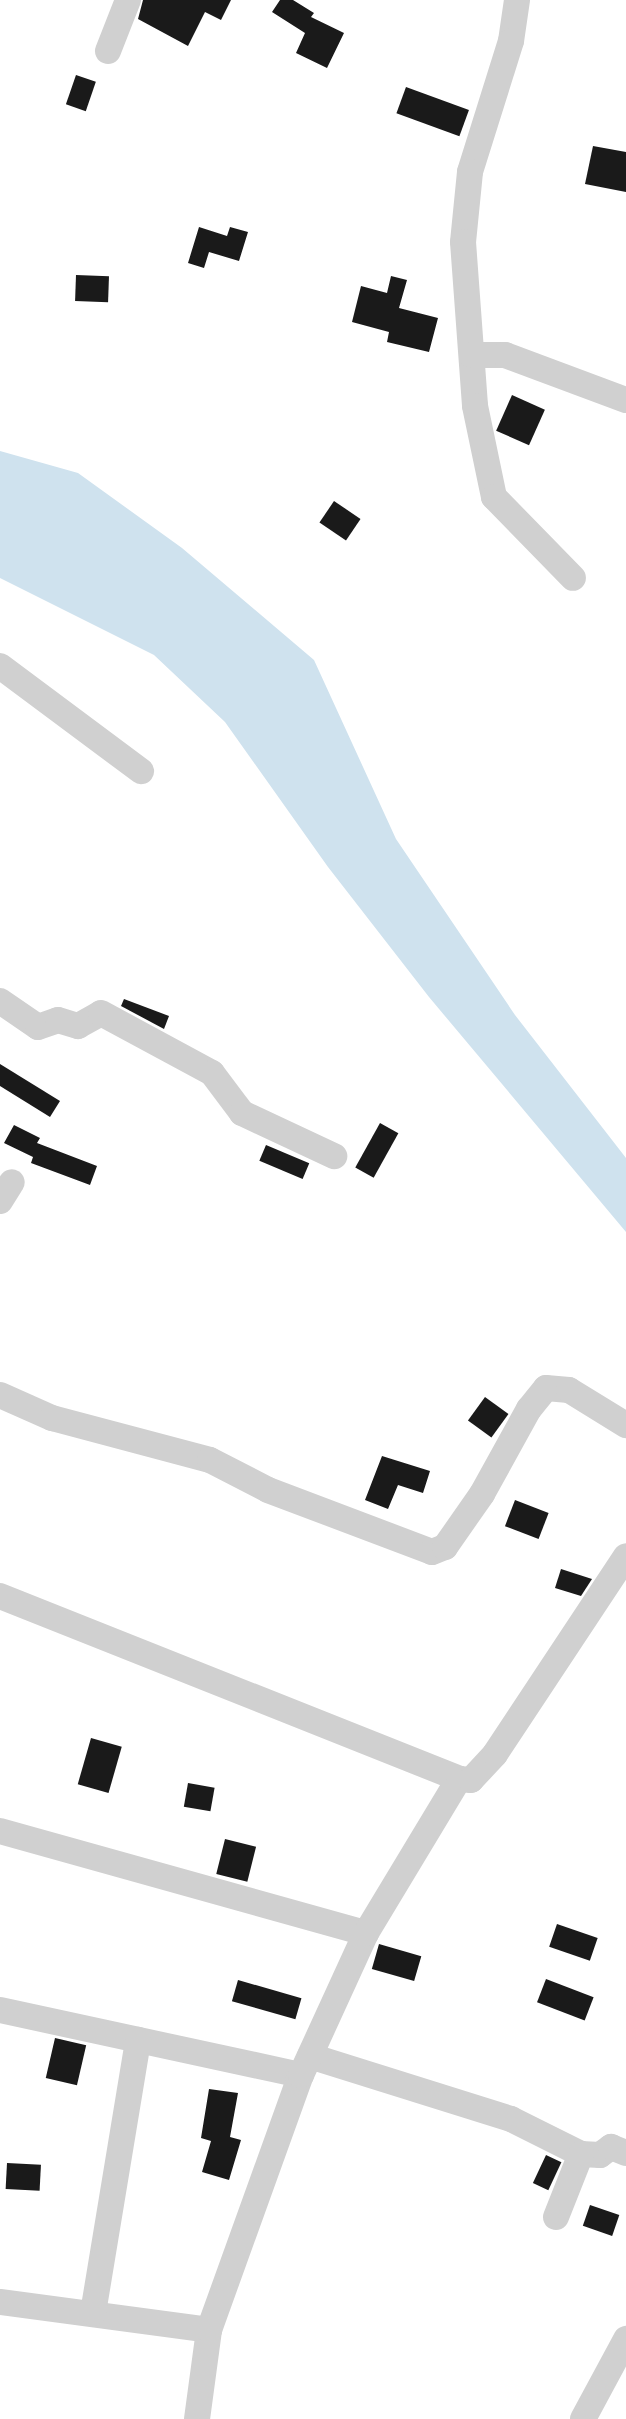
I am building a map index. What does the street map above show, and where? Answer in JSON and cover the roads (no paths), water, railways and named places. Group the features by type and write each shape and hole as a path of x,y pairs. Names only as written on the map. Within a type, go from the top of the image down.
{"street":[{"path":"108,51 128,0"},
{"path":"517,0 511,41 470,172 463,242 475,406 494,497 573,578"},
{"path":"472,355 505,355 626,400"},
{"path":"0,666 141,771"},
{"path":"0,1001 38,1027 58,1020 78,1026 101,1013 212,1073 242,1113 334,1156"},
{"path":"0,1395 52,1418 210,1460 268,1490 432,1552 445,1547 482,1494 529,1409 547,1388 569,1390 626,1425"},
{"path":"0,1596 459,1779 471,1780 495,1754 623,1568"},
{"path":"197,2419 209,2330 306,2065 366,1933 459,1779"},
{"path":"0,1831 366,1933"},
{"path":"0,2010 138,2040 306,2065 510,2119 581,2154 600,2155 611,2147 626,2153"},
{"path":"93,2313 138,2040"},
{"path":"556,2217 581,2154"},
{"path":"0,2302 209,2330"},
{"path":"583,2419 626,2339"}],"water":[{"path":"0,451 78,473 182,548 314,660 396,839 515,1015 626,1158 626,1232 429,997 328,867 225,722 154,655 0,578"}]}
